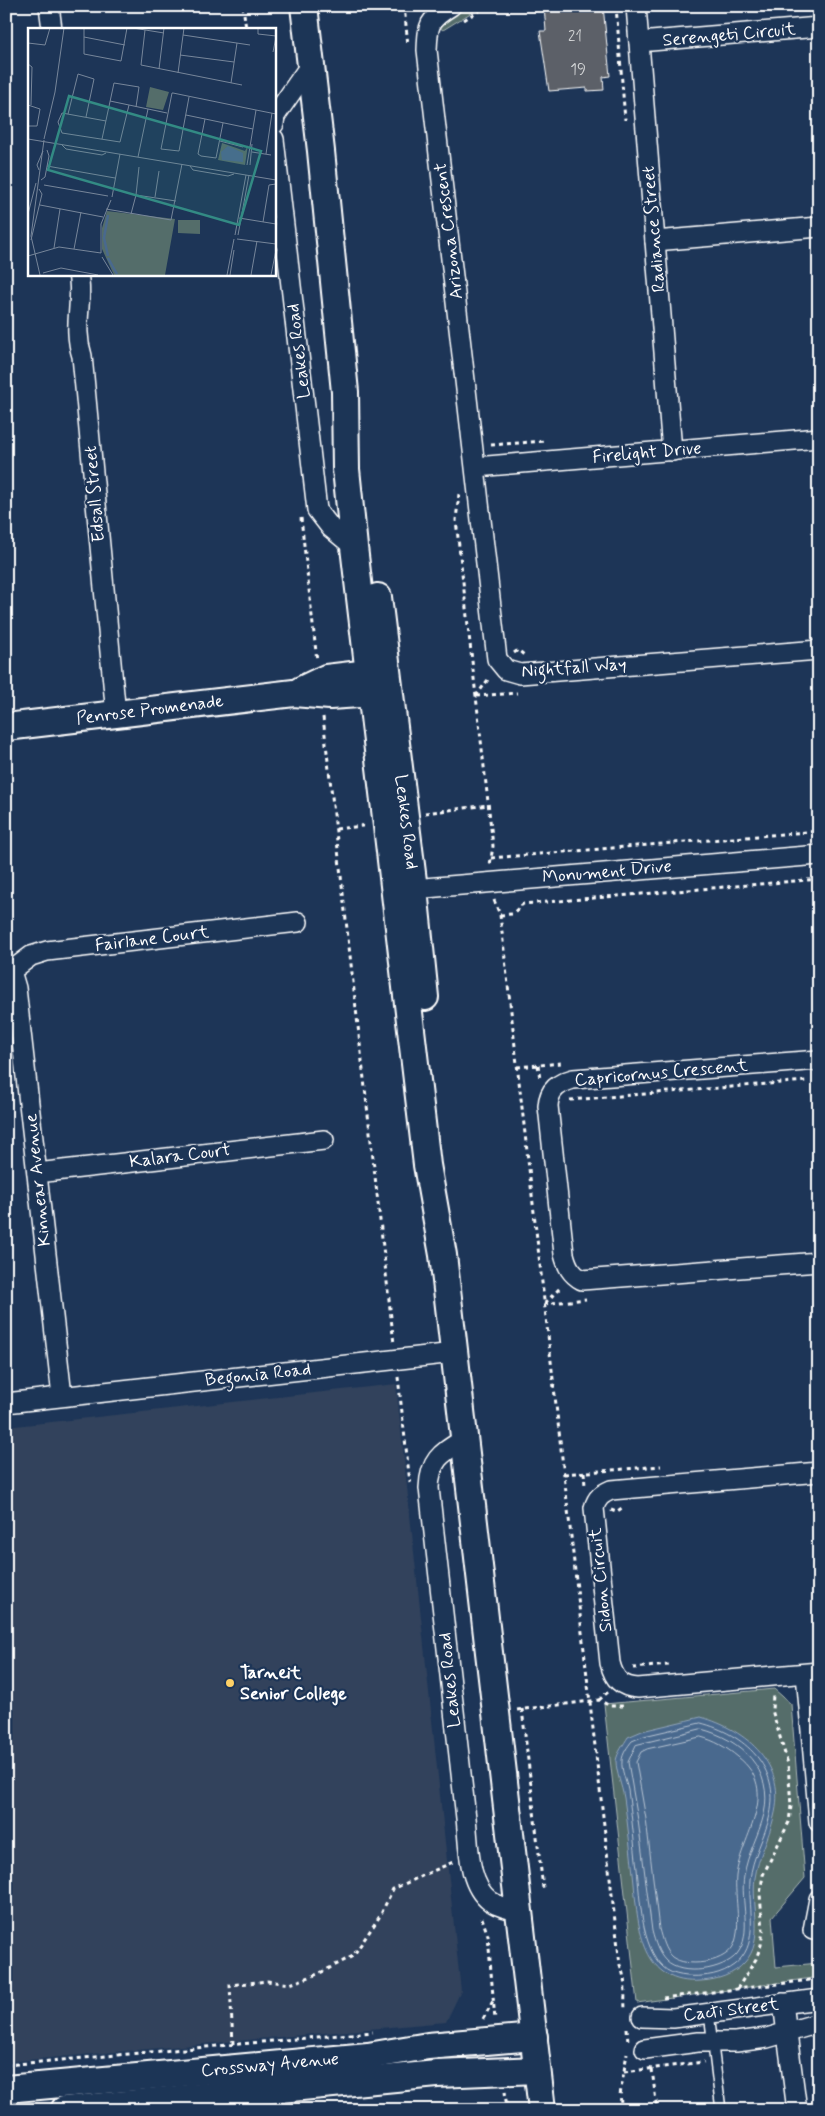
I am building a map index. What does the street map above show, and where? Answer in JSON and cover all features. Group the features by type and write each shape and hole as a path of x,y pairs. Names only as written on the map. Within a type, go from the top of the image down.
{"main road":[{"name":"Leakes Road","path":"304,6 345,392 346,468 354,547 379,682"},
{"name":"Leakes Road","path":"345,392 358,446 379,682 404,890 427,1165 443,1254 542,2110"},
{"name":"Penrose Promenade","path":"6,727 294,694 379,682"},
{"name":"Crossway Avenue","path":"6,2090 75,2082 368,2056 428,2046 497,2030 534,2037"},
{"name":"Crossway Avenue","path":"72,2109 437,2074 538,2070"},
{"path":"72,2109 75,2082"}],"street":[{"path":"49,6 52,28"},
{"name":"Arizona Crescent","path":"451,6 435,16 428,26 427,50 476,467"},
{"name":"Radiance Street","path":"636,6 672,451"},
{"name":"Serengeti Circuit","path":"639,42 819,27"},
{"path":"275,116 311,64"},
{"name":"Leakes Road","path":"275,147 318,510 331,528 354,547"},
{"path":"655,241 819,227"},
{"name":"Edsall Street","path":"78,275 80,291 77,337 82,356 116,715"},
{"name":"Firelight Drive","path":"476,467 819,438"},
{"name":"Nightfall Way","path":"476,467 496,653 497,659 506,670 520,674 819,650"},
{"name":"Monument Drive","path":"404,890 819,855"},
{"name":"Fairlane Court","path":"9,969 31,956 47,951 298,922"},
{"name":"Kinnear Avenue","path":"9,969 16,988 62,1396"},
{"name":"Capricornus Crescent","path":"819,1060 562,1082 555,1087 548,1098 548,1106 564,1254 567,1265 574,1275 582,1280 819,1262"},
{"name":"Kalara Court","path":"37,1173 324,1140"},
{"name":"Begonia Road","path":"6,1403 454,1353"},
{"name":"Leakes Road","path":"464,1439 443,1453 433,1463 429,1473 429,1488 471,1861 481,1892 490,1901 502,1907 520,1911"},
{"name":"Sidon Circuit","path":"812,1673 638,1688 625,1686 618,1681 612,1672 610,1663 594,1508 596,1500 611,1490 819,1472"},
{"path":"812,1673 819,1822"},
{"path":"813,1930 819,1899"},
{"name":"Cacti Street","path":"632,2013 673,2018 819,1999"},
{"path":"783,2003 797,2110"},
{"name":"Cacti Street","path":"647,2049 698,2042 736,2042 787,2033 819,2023"}],"lane":[{"path":"709,2013 721,2110"}],"path":[{"path":"243,6 246,28"},
{"path":"404,6 408,46"},
{"path":"616,6 626,130"},
{"path":"491,445 548,441"},
{"path":"460,486 456,520 493,846 488,882 500,915 620,1965 626,1987 623,1995 625,2003 632,2013 620,2095 622,2110"},
{"path":"301,517 411,1487"},
{"path":"492,858 819,831"},
{"path":"500,915 512,914 523,904 819,879"},
{"path":"737,1989 756,1959 761,1945 763,1930 760,1894 763,1875 788,1822 791,1806 788,1764 772,1710 773,1694"},
{"path":"522,1709 543,1888"},
{"path":"233,2044 230,1985 267,1981 290,1984 318,1974 353,1956 380,1916 393,1889 455,1861 456,1870"},
{"path":"479,1914 486,1926 488,1936 497,2030"},
{"path":"662,1998 819,1979"},
{"path":"494,2000 480,2022 497,2030"},
{"path":"625,2003 632,2013"},
{"path":"6,2065 381,2031"},
{"path":"647,2049 657,2110"},
{"path":"502,2071 507,2110"}],"shaded area":[{"name":"Tarneit Senior College","path":"396,1384 461,1991 446,2022 6,2062 6,1427"}],"green space":[{"path":"469,6 482,6 443,30 439,27 446,21"},
{"path":"774,1689 791,1704 805,1878 772,1917 776,1967 819,1963 819,1977 637,2003 604,1704"}],"water":[{"path":"701,1717 734,1731 760,1752 769,1766 775,1781 777,1798 774,1817 755,1878 756,1933 751,1953 741,1967 736,1970 719,1978 701,1981 681,1980 666,1974 655,1964 647,1951 641,1935 638,1918 624,1798 616,1761 628,1737 642,1731"}],"building":[{"path":"544,6 603,6 610,76 603,77 604,90 587,91 587,88 549,91 540,31 546,31"}],"place":[{"name":"Tarneit Senior College","path":"230,1683"}]}
